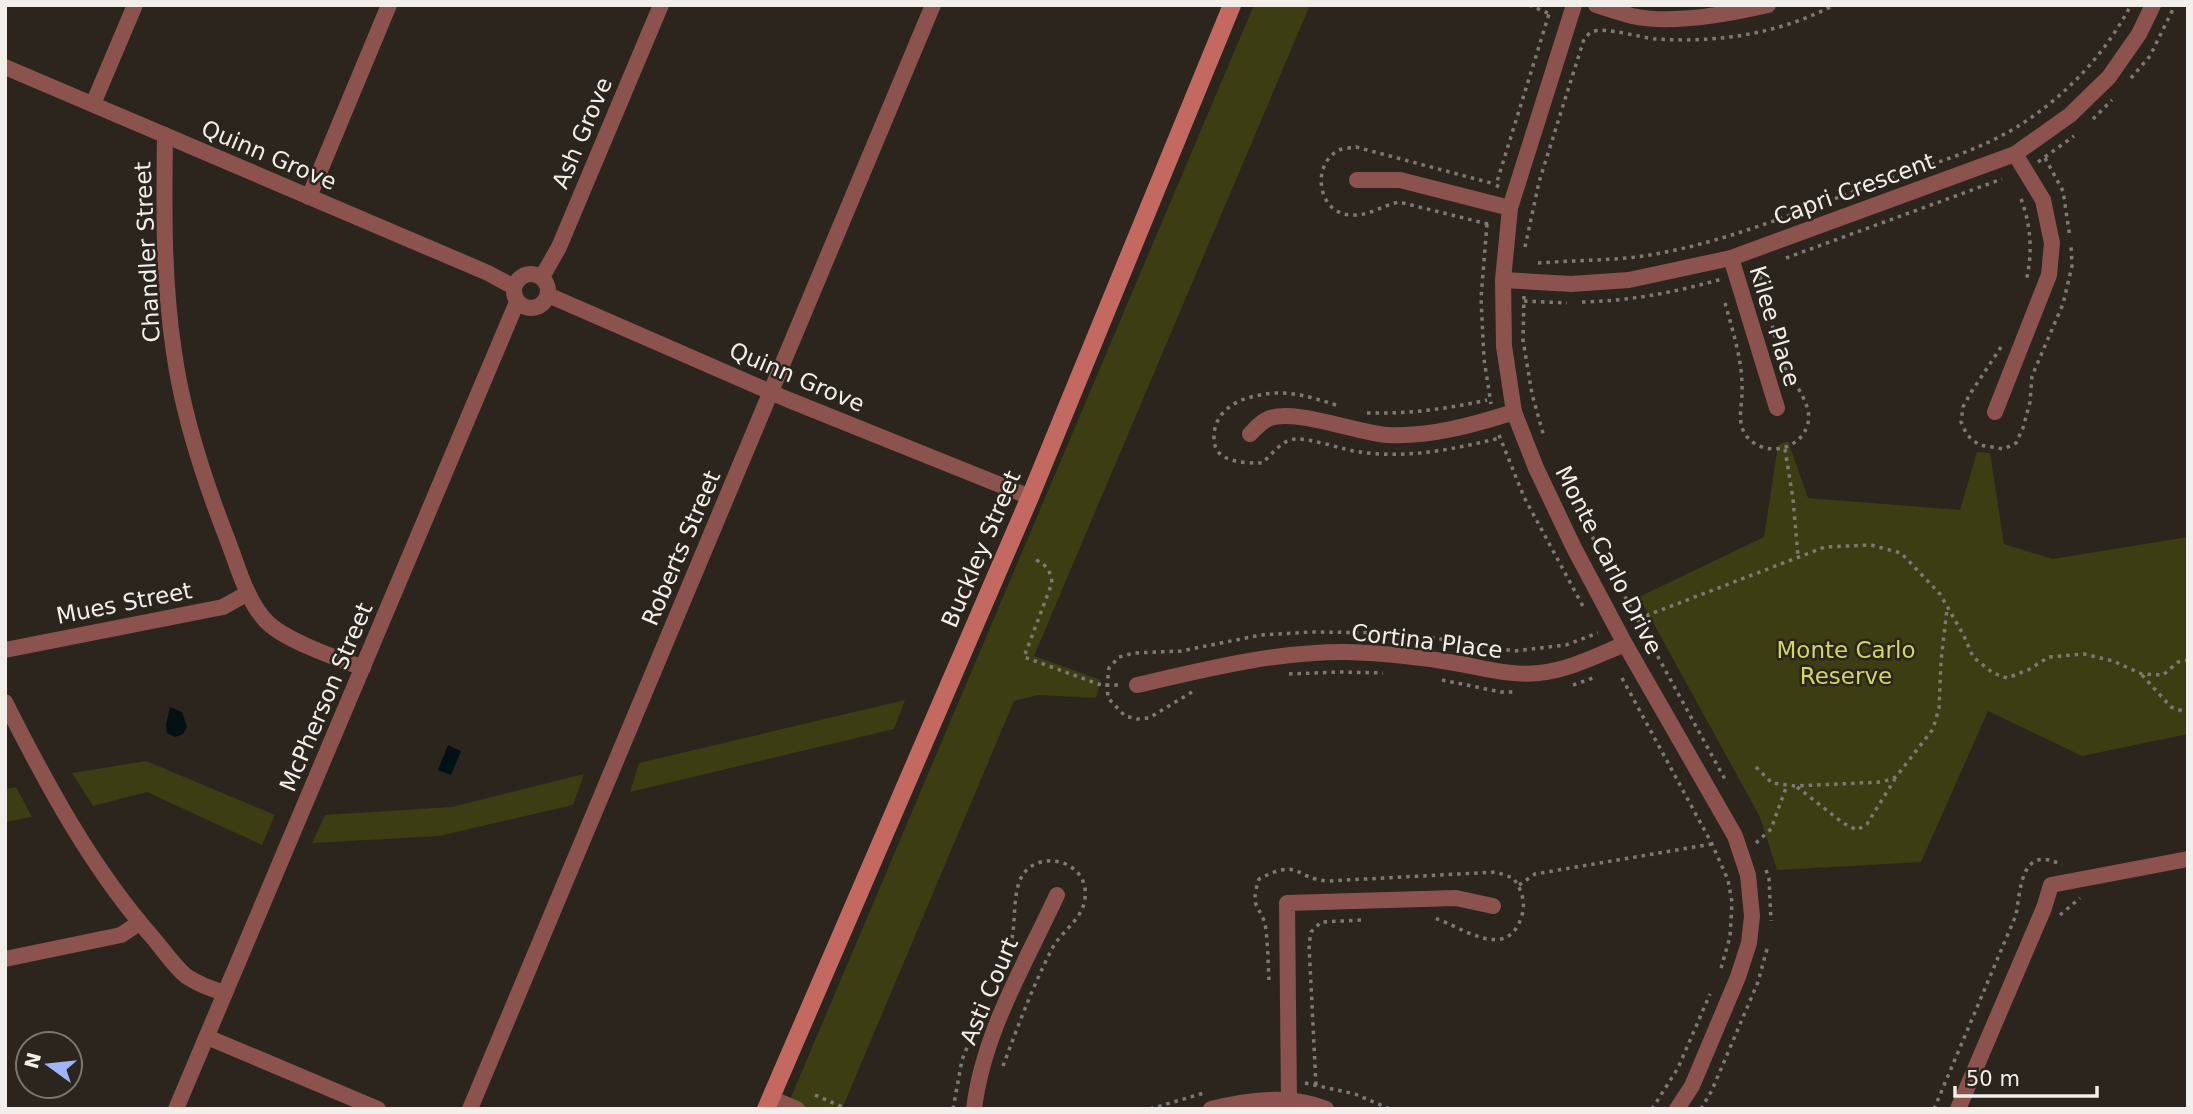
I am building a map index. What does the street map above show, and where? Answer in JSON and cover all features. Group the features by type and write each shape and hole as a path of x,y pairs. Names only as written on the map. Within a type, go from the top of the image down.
{"main road":[{"name":"Buckley Street","path":"768,1103 1030,497 1232,5"}],"street":[{"path":"93,104 135,5"},
{"path":"309,197 389,5"},
{"name":"Ash Grove","path":"542,277 559,247 662,5"},
{"name":"Roberts Street","path":"470,1109 933,5"},
{"name":"Monte Carlo Drive","path":"1574,5 1502,206 1504,346 1514,412 1536,468 1625,643 1735,836 1748,875 1752,915 1749,943 1738,977 1692,1086 1677,1109"},
{"path":"1596,5 1635,17 1686,18 1768,5"},
{"name":"Capri Crescent","path":"1503,280 1570,284 1629,280 1731,258 2015,154 2070,115 2109,77 2138,34 2152,5"},
{"name":"Quinn Grove","path":"5,67 488,274 515,295"},
{"name":"Chandler Street","path":"165,135 164,245 174,353 189,427 211,498 248,593 267,622 284,635 363,668"},
{"path":"1995,412 2039,306 2049,275 2052,243 2043,200 2015,154"},
{"path":"1357,180 1401,180 1502,206"},
{"name":"Kilee Place","path":"1731,258 1777,408"},
{"path":"531,273 542,277 548,287 548,295 543,303 532,308 515,295 519,278 531,273"},
{"name":"McPherson Street","path":"176,1109 363,668 515,295"},
{"name":"Quinn Grove","path":"548,295 771,392 1030,497"},
{"path":"1250,434 1268,418 1289,415 1351,430 1387,435 1469,426 1514,412"},
{"name":"Mues Street","path":"5,650 223,607 248,593"},
{"name":"Cortina Place","path":"1138,685 1226,664 1279,656 1347,652 1455,663 1503,674 1541,673 1571,666 1625,643"},
{"path":"5,702 41,773 139,923 185,975 206,987 225,993"},
{"path":"1958,1109 2044,908 2051,885 2188,859"},
{"name":"Asti Court","path":"974,1109 989,1040 1057,895"},
{"path":"1289,1101 1287,903 1456,898 1493,906"},
{"path":"5,959 121,935 139,923"},
{"path":"206,1037 378,1109"},
{"path":"1211,1109 1249,1100 1312,1103 1325,1109"},
{"path":"768,1103 797,1109"}],"path":[{"path":"1525,249 1539,182 1584,38 1589,33 1602,31 1643,39 1716,40 1763,32 1797,22 1834,5"},
{"path":"1537,263 1647,256 1730,236 1965,151 2019,125 2061,95 2093,62 2131,5"},
{"path":"1496,185 1549,14"},
{"path":"1486,225 1399,202 1367,214 1348,216 1331,208 1322,196 1321,184 1331,157 1340,150 1356,147 1499,188 1502,206 1486,225 1481,298 1484,359 1493,419 1524,497 1586,611"},
{"path":"1525,281 1523,340 1532,394 1547,447"},
{"path":"1785,449 1798,556"},
{"path":"1574,504 1732,793"},
{"path":"1646,634 1648,615 1825,547 1871,545 1901,553 1940,594 1973,657 1993,673 2007,678 2028,670 2049,657 2084,654 2113,661 2142,674 2163,675 2178,662 2188,660"},
{"path":"1037,560 1051,573 1052,583 1024,657 1107,685 1138,685"},
{"path":"1796,786 1843,823 1857,830 1867,824 1896,777 1933,729 1939,708 1941,661 1948,607"},
{"path":"1598,633 1713,844 1728,880 1732,902 1730,937 1720,971"},
{"path":"1625,643 1646,634"},
{"path":"1566,687 1606,672"},
{"path":"1287,675 1391,673"},
{"path":"2142,674 2171,707 2188,713"},
{"path":"1431,678 1501,692 1519,692"},
{"path":"1107,685 1108,698 1116,709 1125,716 1137,719 1149,718 1198,690"},
{"path":"1756,767 1772,783 1796,786 1882,782 1896,777"},
{"path":"1740,850 1757,842 1771,829 1787,785"},
{"path":"1757,842 1761,854"},
{"path":"1423,918 1436,918 1471,935 1492,940 1504,937 1515,930 1524,909 1519,886 1535,874 1713,844"},
{"path":"1765,866 1769,878 1770,928"},
{"path":"2056,918 2084,894"},
{"path":"1316,1085 1309,945 1311,932 1321,922 1371,919"},
{"path":"1702,1109 1713,1090 1758,982 1768,940"},
{"path":"1653,1109 1678,1068 1714,984"},
{"path":"815,1095 848,1109"}],"green space":[{"path":"1254,5 1310,5 1034,656 1101,680 1096,698 1038,695 1014,701 842,1109 786,1109"},
{"name":"Monte Carlo Reserve","path":"1788,441 1808,498 1960,510 1977,452 1990,453 2004,544 2053,559 2188,537 2188,734 2082,756 1988,711 1921,862 1777,870 1760,817 1639,597 1764,537 1778,445"},
{"path":"905,700 894,729 630,792 639,763"},
{"path":"146,761 275,815 262,845 147,792 93,806 72,773"},
{"path":"584,774 573,805 439,836 312,843 325,815 452,807"},
{"path":"16,787 32,817 5,822 5,789"}],"shaded area":[{"path":"170,707 182,712 187,727 183,734 175,737 167,733"},
{"path":"448,745 461,751 451,775 438,770"}]}
